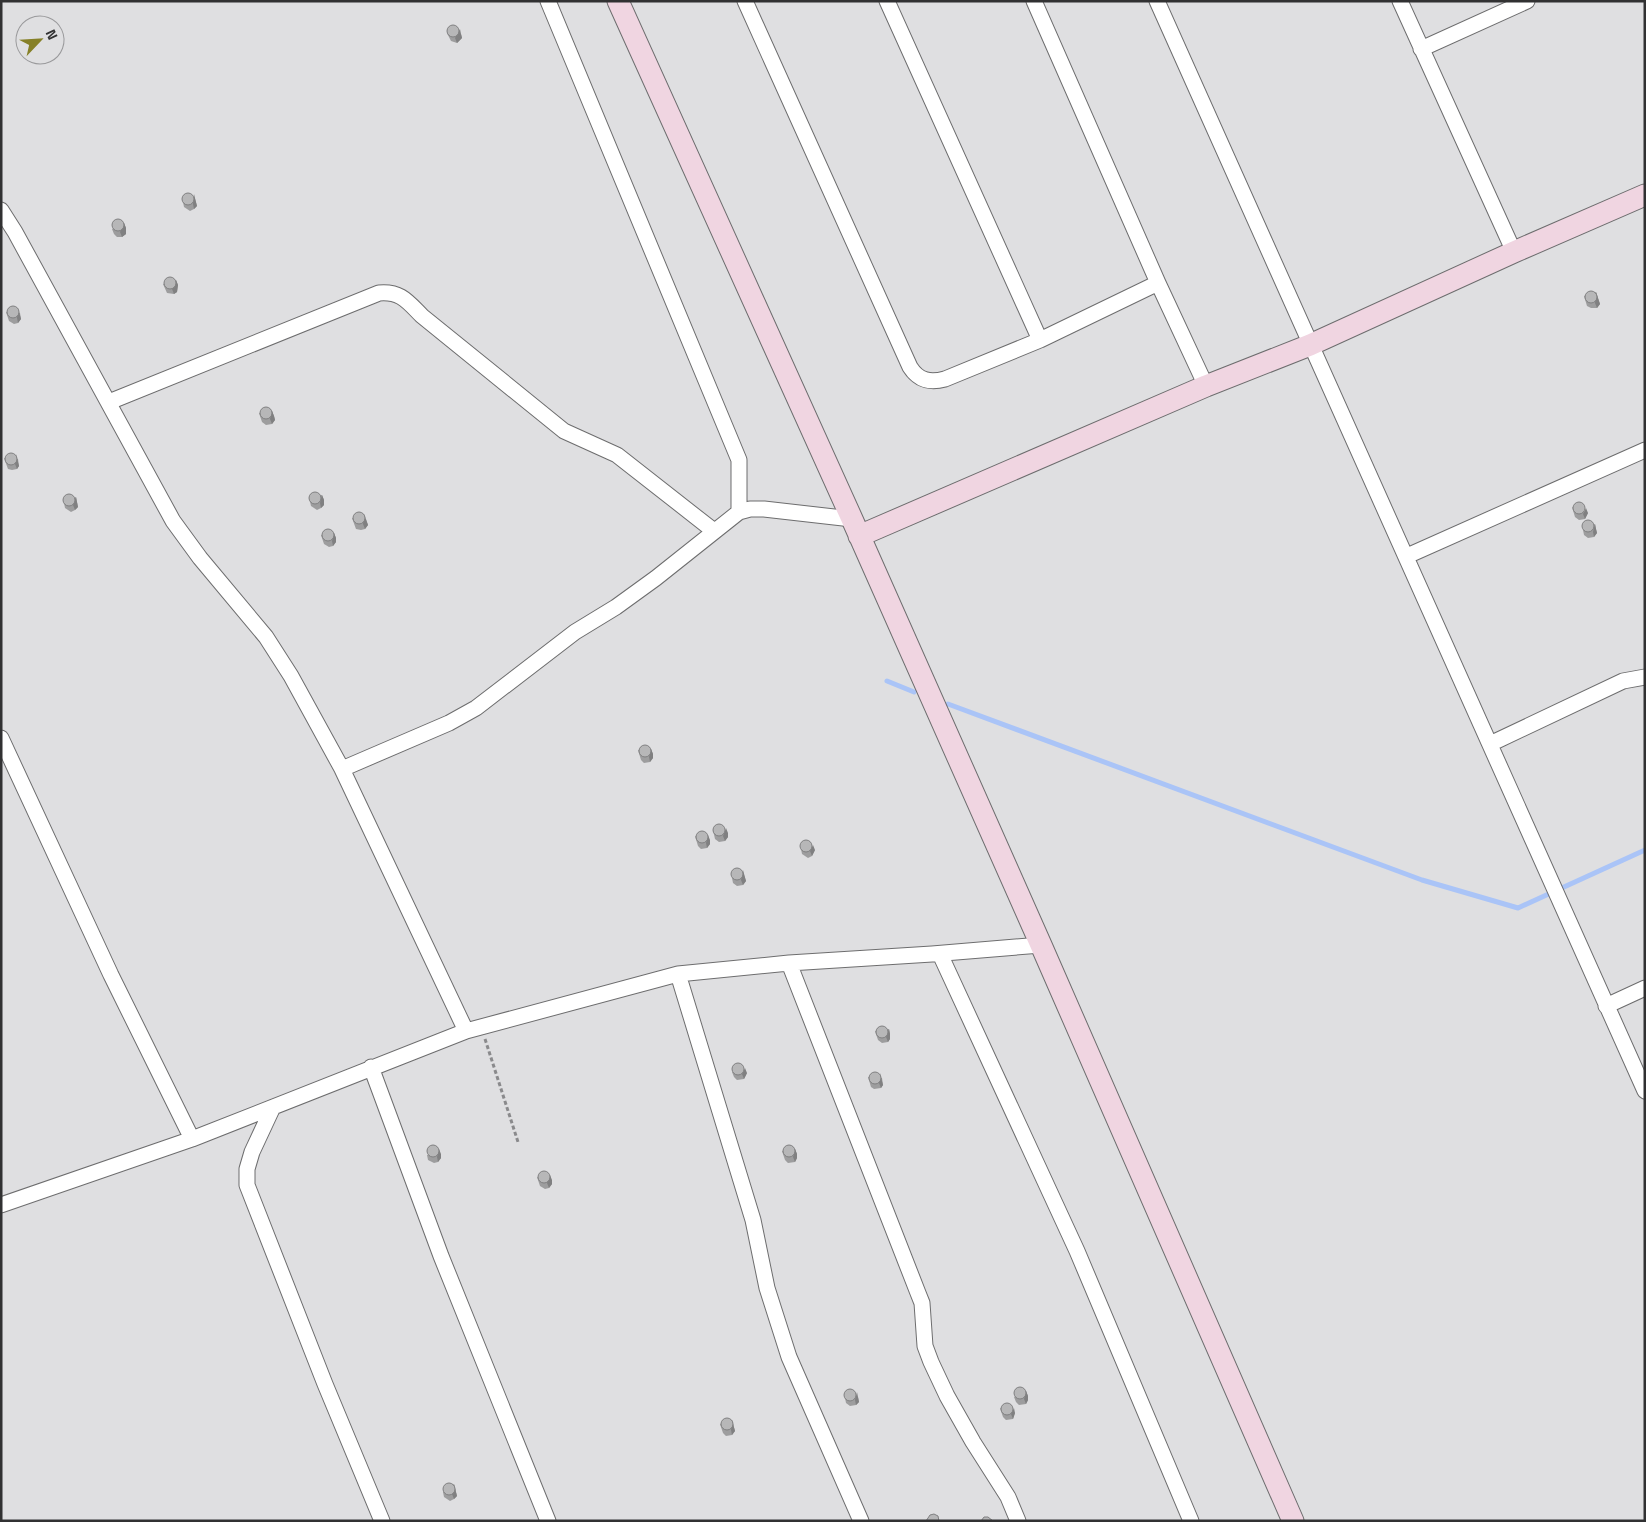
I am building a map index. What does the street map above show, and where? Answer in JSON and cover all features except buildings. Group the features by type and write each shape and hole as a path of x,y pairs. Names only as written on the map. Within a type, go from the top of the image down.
{"street":[{"path":"548,1 739,460 739,512"},
{"path":"618,1 1041,945 1293,1521"},
{"path":"745,1 914,374 921,379 929,381 940,380 1040,340 1158,284"},
{"path":"887,1 1040,340"},
{"path":"1034,1 1158,284 1206,386"},
{"path":"1157,1 1645,1091"},
{"path":"1400,1 1514,252"},
{"path":"1421,48 1527,1"},
{"path":"342,769 450,723 476,708 574,632 616,607 656,578 739,512 750,509 764,510 855,528 1310,344 1645,195"},
{"path":"1,210 15,232 173,521 200,558 266,637 291,676 342,769 473,1029"},
{"path":"109,402 379,293 389,292 398,294 408,301 429,322 564,431 617,455 714,531"},
{"path":"1406,556 1645,450"},
{"path":"1490,744 1623,681 1645,676"},
{"path":"1,738 110,975 192,1138"},
{"path":"1,1205 192,1138 473,1029 678,974 789,963 940,954 1041,945"},
{"path":"940,954 1076,1251 1191,1521"},
{"path":"789,963 922,1303 925,1346 931,1362 947,1396 973,1442 1008,1497 1018,1521"},
{"path":"678,974 753,1220 767,1288 789,1357 861,1521"},
{"path":"1606,1006 1645,988"},
{"path":"371,1067 441,1256 548,1521"},
{"path":"273,1107 252,1152 247,1169 247,1185 325,1384 382,1521"}],"path":[{"path":"473,1029 518,1142"}],"waterway":[{"path":"887,681 914,692"},
{"path":"948,704 1422,880 1518,908 1645,850"}]}
